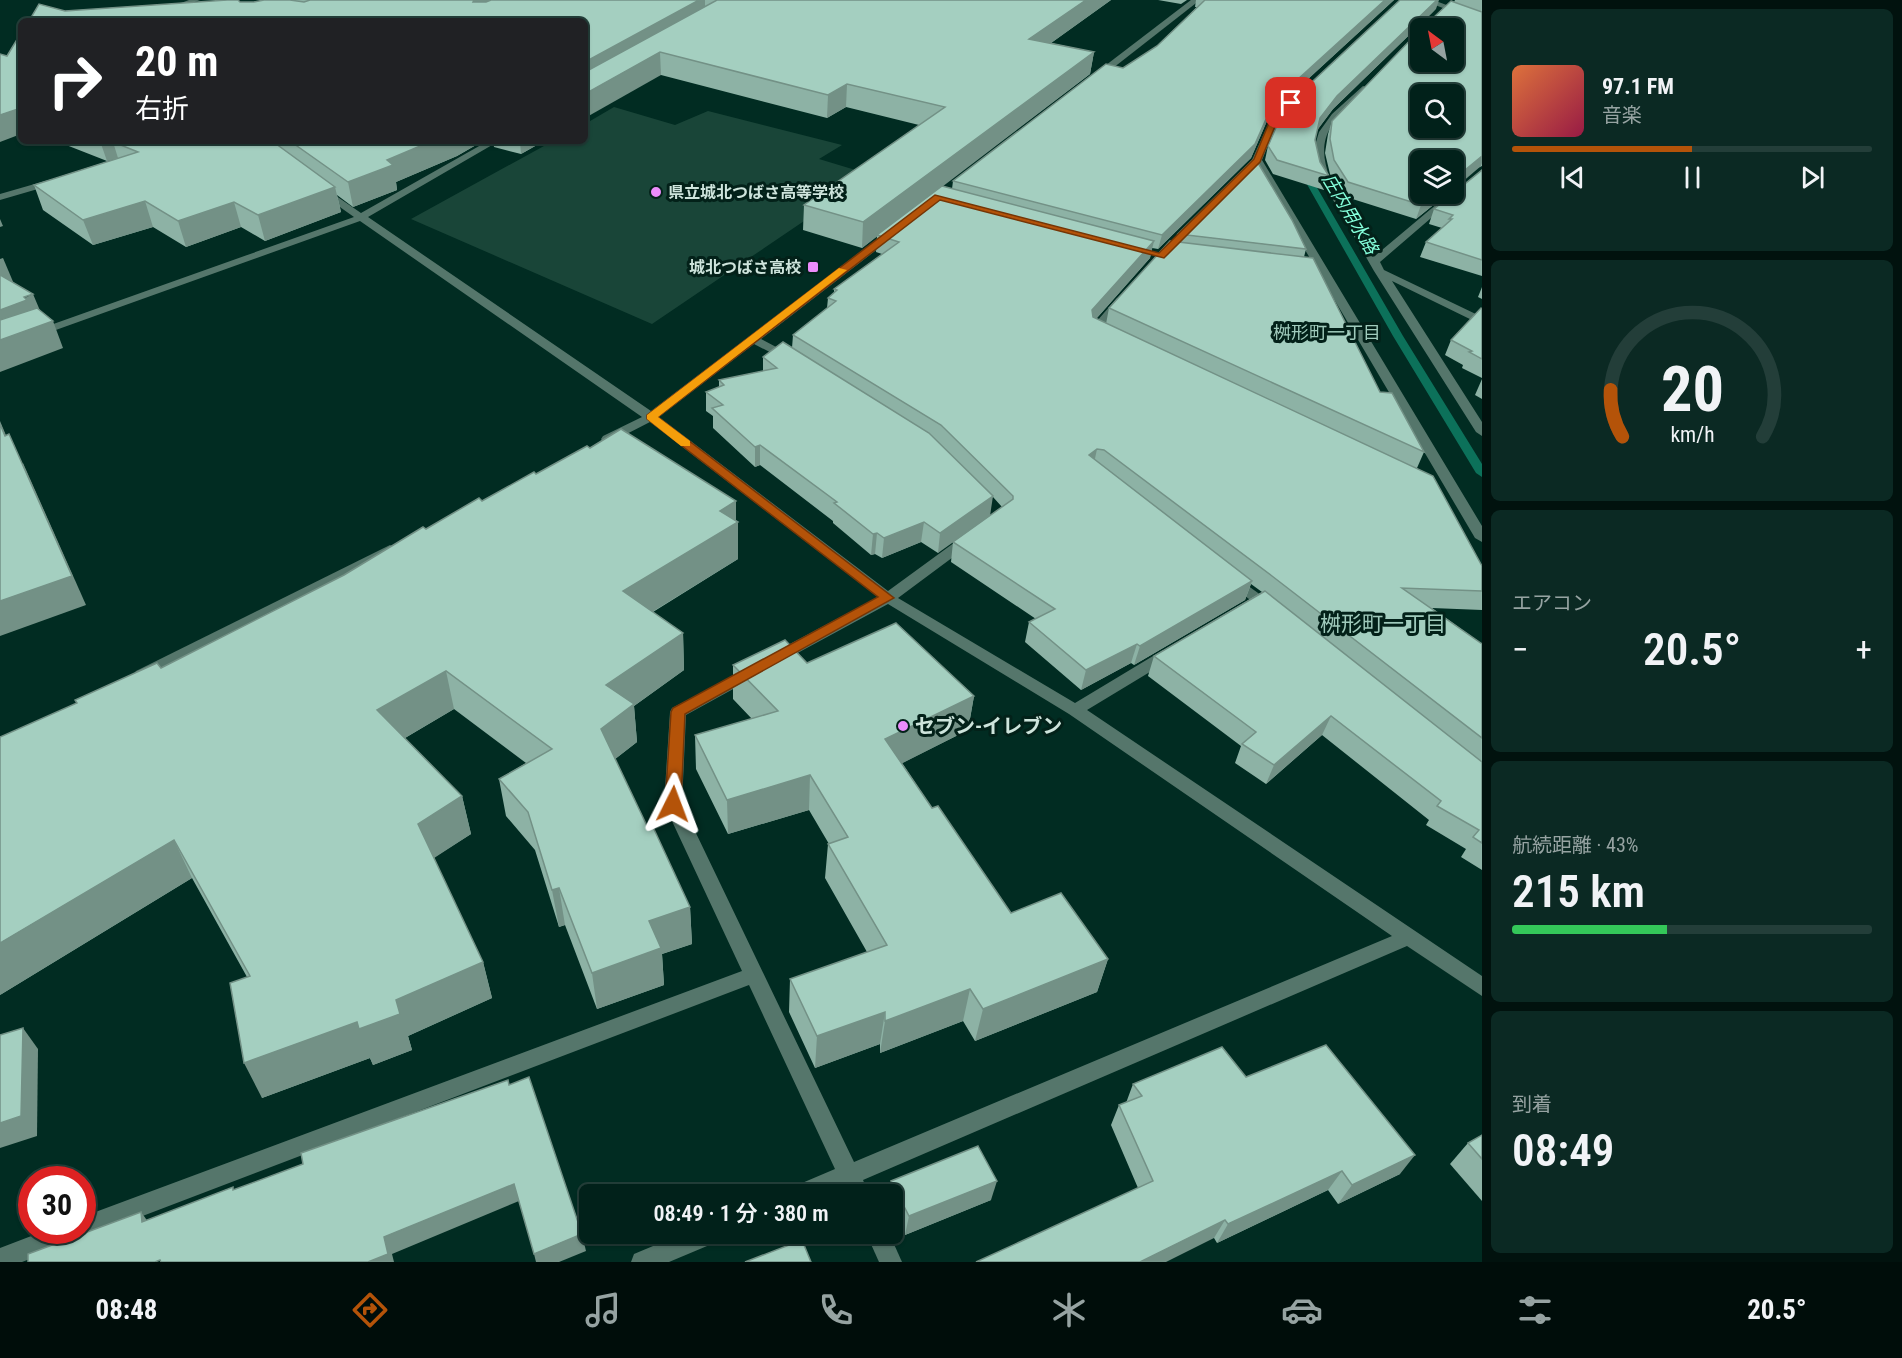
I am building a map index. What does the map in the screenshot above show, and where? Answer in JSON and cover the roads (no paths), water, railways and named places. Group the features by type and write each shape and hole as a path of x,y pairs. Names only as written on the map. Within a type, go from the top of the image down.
{"street":[{"path":"145,18 196,0"},
{"path":"1091,80 1196,0"},
{"path":"1426,0 1482,21"},
{"path":"1438,14 1452,0"},
{"path":"1372,82 1338,113 1322,133 1318,153 1323,175 1377,267 1482,432"},
{"path":"1309,87 1275,118 1253,164 1325,275 1482,538"},
{"path":"0,347 359,218 490,144"},
{"path":"0,197 57,180"},
{"path":"311,183 651,417 888,598 1075,710 1482,987"},
{"path":"1377,267 1444,204"},
{"path":"597,444 651,417 901,225"},
{"path":"1377,267 1482,321"},
{"path":"1313,273 1325,275"},
{"path":"1116,341 1094,331 1131,289"},
{"path":"753,339 806,368"},
{"path":"1440,494 1461,504"},
{"path":"853,1184 673,804 678,712 888,598 982,529"},
{"path":"128,681 405,541"},
{"path":"1222,572 1254,603 1287,622"},
{"path":"1075,710 1177,649"},
{"path":"827,1184 1409,937"},
{"path":"96,1223 754,975"},
{"path":"0,1259 40,1244"},
{"path":"642,1262 685,1244"},
{"path":"882,1244 891,1262"}],"waterway":[{"name":"庄内用水路","path":"1304,172 1398,336 1482,473"}],"place":[{"name":"県立城北つばさ高等学校","path":"656,192"},
{"name":"城北つばさ高校","path":"813,267"},
{"name":"セブン-イレブン","path":"903,726"}],"district":[{"name":"桝形町一丁目","path":"1327,333"},
{"name":"桝形町一丁目","path":"1383,624"}]}
